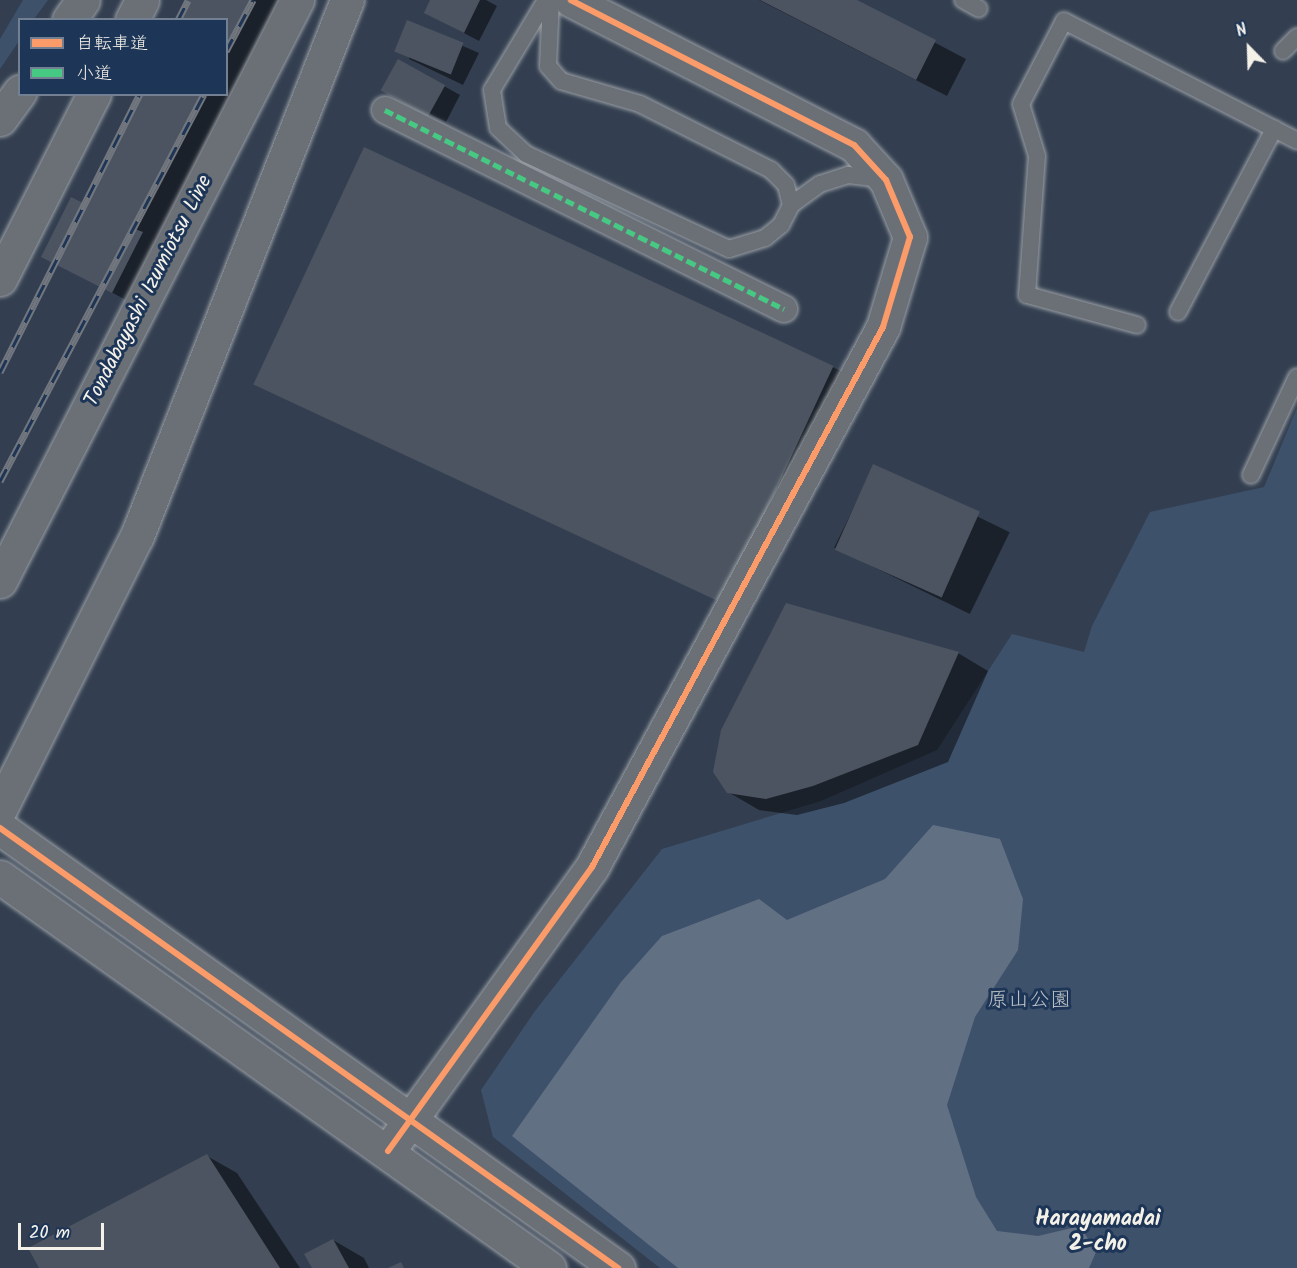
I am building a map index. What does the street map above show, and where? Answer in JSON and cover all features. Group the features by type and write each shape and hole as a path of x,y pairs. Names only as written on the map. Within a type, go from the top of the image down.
{"street":[{"path":"70,18 83,0"},
{"path":"133,18 142,0"},
{"name":"Tondabayashi Izumiotsu Line","path":"0,581 297,0"},
{"path":"0,809 137,536 347,0"},
{"path":"388,1151 408,1117 592,867 883,327 910,237 886,180 854,145 571,0"},
{"path":"0,118 18,94"},
{"path":"0,279 93,96"},
{"path":"385,110 784,309"},
{"path":"0,828 618,1268"},
{"path":"0,877 388,1151 549,1268"}],"lane":[{"path":"546,0 492,90 492,110 509,142 714,247 748,247 765,238 781,225 791,205 820,184 848,175 886,180"},
{"path":"551,0 548,66 561,81 640,104 771,170 786,185 791,205"},
{"path":"963,0 979,9"},
{"path":"1137,325 1027,295 1037,156 1021,104 1064,21 1297,141"},
{"path":"1283,51 1297,38"},
{"path":"1178,312 1274,129"},
{"path":"1251,475 1297,377"}],"green space":[{"path":"23,0 48,0 35,18 18,18 18,42 0,69 0,39"},
{"name":"原山公園","path":"1297,408 1297,1268 660,1268 493,1137 481,1090 535,1011 662,849 821,801 937,750 1012,634 1084,652 1092,626 1150,512 1264,487"}],"shaded area":[{"path":"933,825 1000,839 1023,899 1018,950 975,1017 947,1105 976,1197 997,1231 1038,1236 1080,1226 1096,1252 1089,1268 678,1268 512,1136 621,982 662,936 759,899 787,920 885,879"}],"building":[{"path":"186,0 252,0 228,45 228,18 177,18"},
{"path":"430,0 480,0 464,33 424,13"},
{"path":"760,0 857,0 936,40 916,80"},
{"path":"407,20 464,43 451,74 394,52"},
{"path":"398,59 445,85 428,117 381,90"},
{"path":"137,96 202,96 135,229 143,232 112,293 41,257 71,197 83,203"},
{"path":"364,147 833,366 723,603 253,384"},
{"path":"873,464 980,512 942,597 835,550"},
{"path":"786,603 959,652 918,745 813,786 766,799 727,793 713,772 721,730"},
{"path":"207,1154 280,1268 39,1268 28,1248"},
{"path":"333,1239 349,1268 312,1268 304,1254"},
{"path":"401,1262 404,1268 388,1268"}],"railway":[{"path":"179,18 188,0"},
{"path":"228,47 253,0"},
{"path":"0,372 139,96"},
{"path":"0,481 203,96"}],"marked path":[{"path":"385,110 784,309"}],"cycle path":[{"path":"388,1151 592,867 883,327 910,237 886,180 854,145 571,0"},
{"path":"0,828 618,1268"}],"district":[{"name":"Harayamadai 2-cho","path":"1098,1232"}]}
